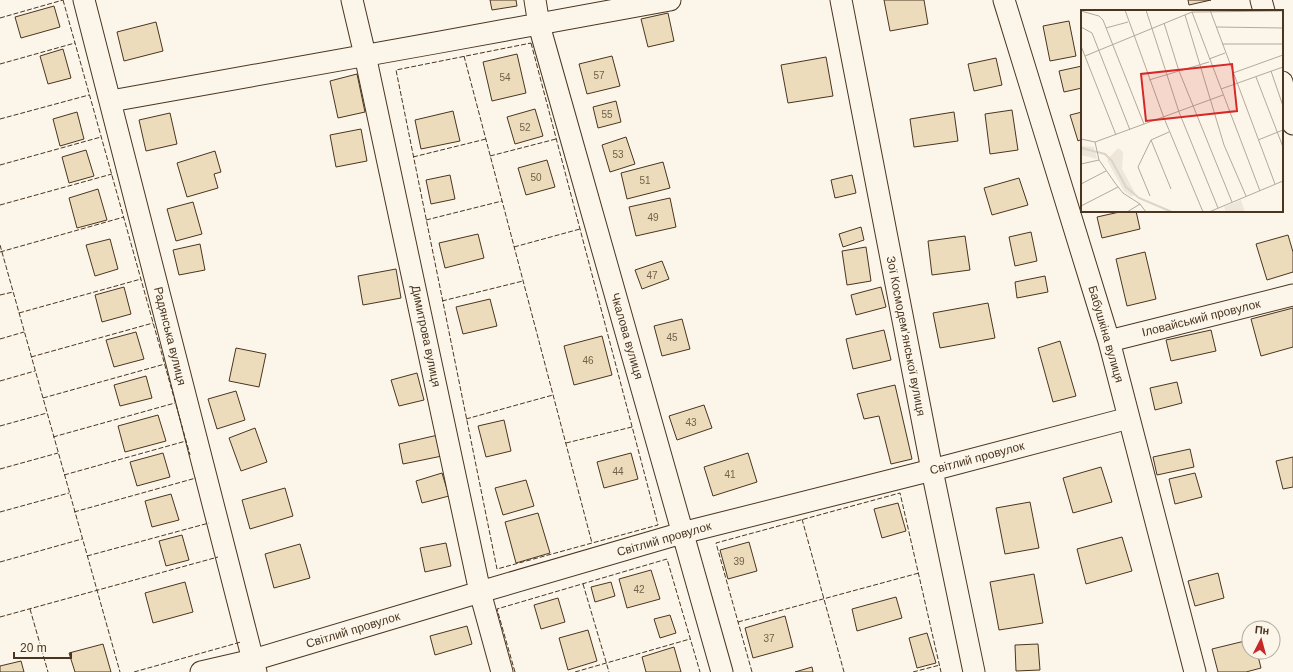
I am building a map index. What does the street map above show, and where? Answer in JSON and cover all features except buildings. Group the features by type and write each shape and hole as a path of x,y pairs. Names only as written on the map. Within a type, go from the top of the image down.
{"street":[{"name":"Радянська вулиця","path":"84,0 255,666"},
{"name":"Димитрова вулиця","path":"352,0 480,592 502,672"},
{"name":"Чкалова вулиця","path":"534,0 722,672"},
{"path":"110,101 540,25 670,0"},
{"name":"Зої Космодем’янської вулиця","path":"841,0 932,470 974,672"},
{"name":"Бабушкіна вулиця","path":"1004,0 1109,342 1195,672"},
{"path":"1261,0 1264,10"},
{"path":"1283,86 1293,124"},
{"name":"Іловайський провулок","path":"1109,342 1293,295"},
{"name":"Світлий провулок","path":"201,672 255,666 480,592 682,533 932,470 1129,418"}],"fence":[{"path":"63,0 190,455"},
{"path":"0,18 63,0"},
{"path":"0,64 75,43"},
{"path":"531,43 658,525 497,569 396,70 531,43"},
{"path":"464,56 592,543"},
{"path":"0,119 89,95"},
{"path":"0,165 101,137"},
{"path":"413,157 486,139"},
{"path":"490,156 556,139"},
{"path":"0,205 112,174"},
{"path":"426,220 502,201"},
{"path":"0,252 124,217"},
{"path":"514,247 580,229"},
{"path":"0,245 120,672"},
{"path":"19,313 141,279"},
{"path":"442,301 523,281"},
{"path":"0,295 13,292"},
{"path":"31,357 153,323"},
{"path":"0,339 24,332"},
{"path":"43,398 165,364"},
{"path":"0,381 35,371"},
{"path":"466,419 553,395"},
{"path":"53,437 175,403"},
{"path":"0,426 47,413"},
{"path":"566,443 632,427"},
{"path":"64,475 186,441"},
{"path":"0,469 58,453"},
{"path":"74,512 196,478"},
{"path":"0,512 69,493"},
{"path":"752,672 716,543 900,493 941,672"},
{"path":"802,519 844,672"},
{"path":"87,556 209,523"},
{"path":"0,562 82,539"},
{"path":"0,617 218,557"},
{"path":"515,672 497,609 667,559 700,672"},
{"path":"738,622 919,573"},
{"path":"583,584 609,672"},
{"path":"30,609 48,672"},
{"path":"575,672 690,639"},
{"path":"134,672 241,642"},
{"path":"913,672 940,665"}]}
